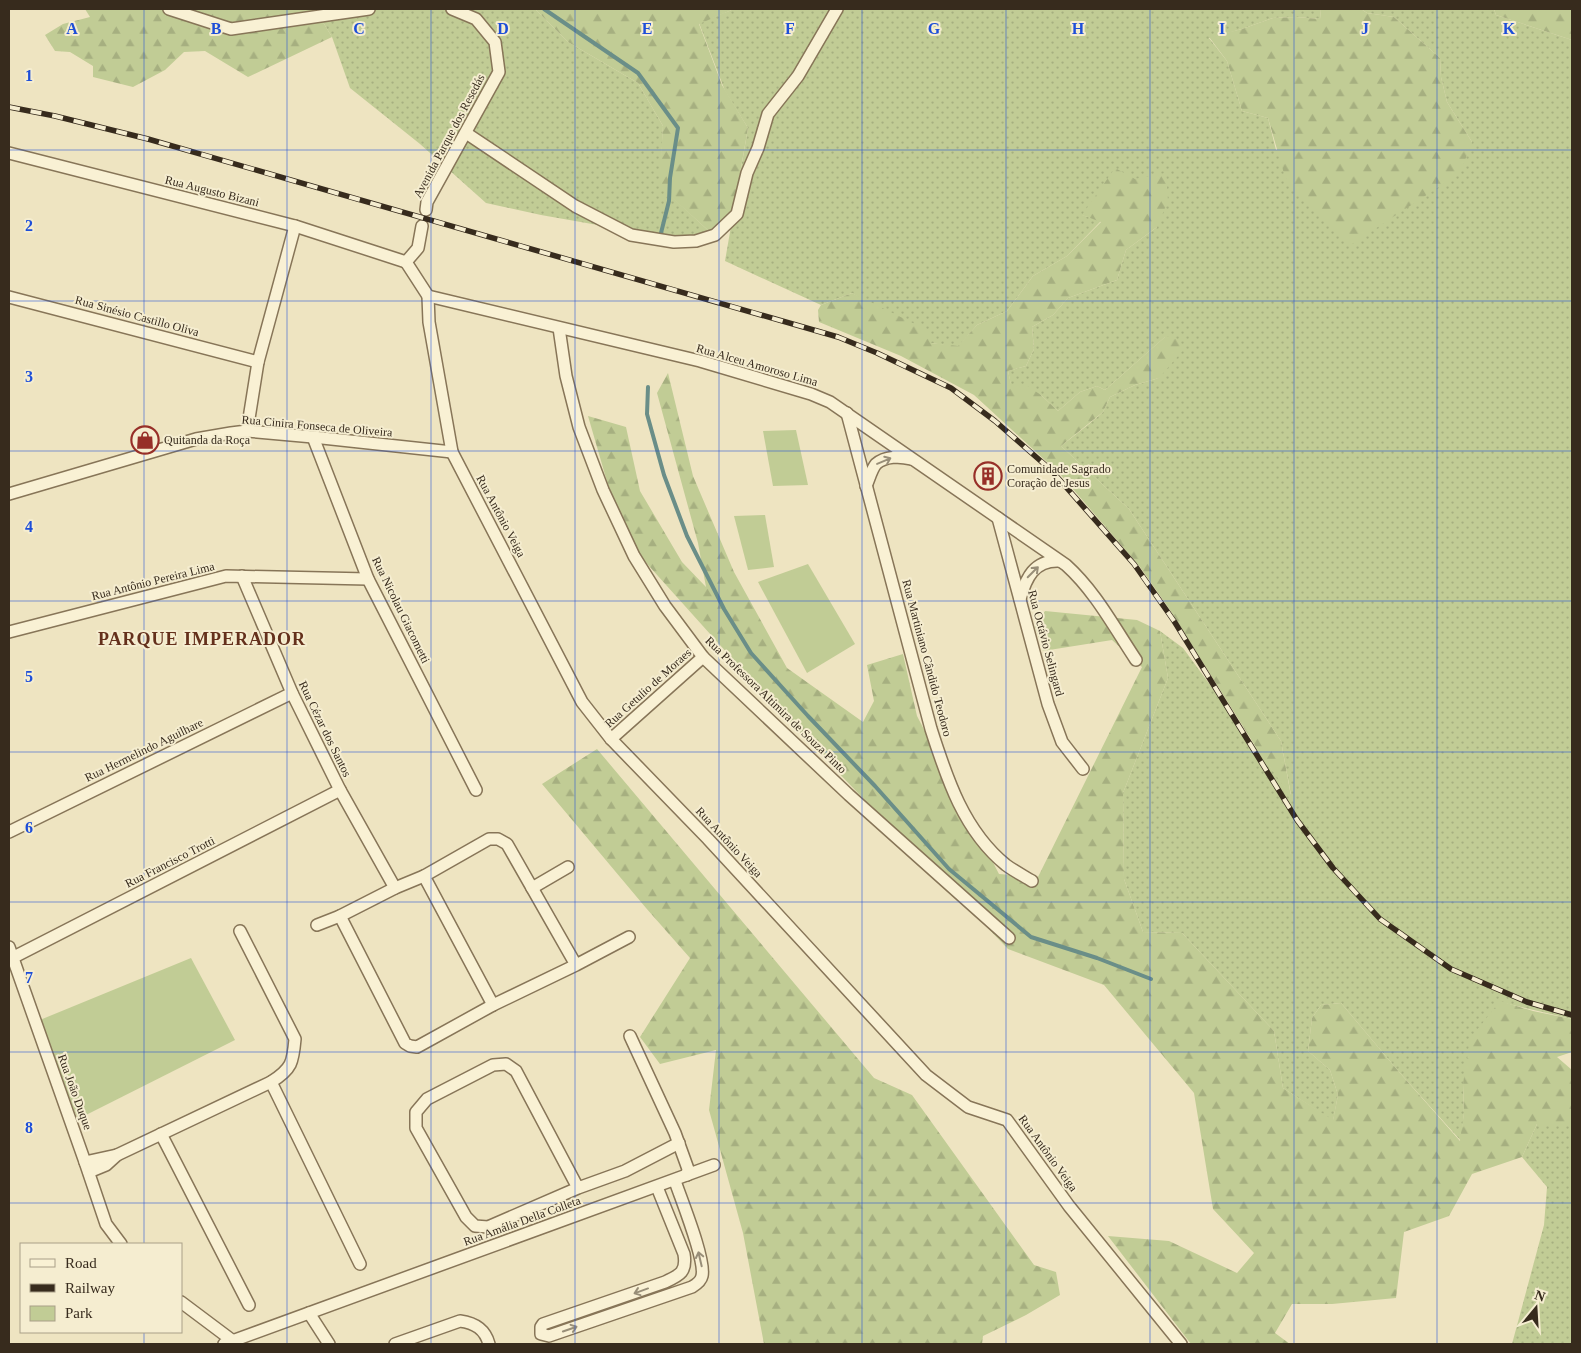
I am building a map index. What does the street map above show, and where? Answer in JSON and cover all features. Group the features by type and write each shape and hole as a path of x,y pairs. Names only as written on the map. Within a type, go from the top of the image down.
{"street":[{"path":"169,9 231,29 369,9"},
{"name":"Avenida Parque dos Resedás","path":"426,210 427,202 499,72 495,42 476,19 452,9"},
{"path":"466,133 575,206 631,235 674,242 696,241 715,235 737,214 747,173 758,148 768,114 798,76 837,9"},
{"name":"Rua Augusto Bizani","path":"9,153 295,226 406,262"},
{"path":"247,432 258,362 295,226"},
{"path":"422,226 418,248 406,262 428,296"},
{"name":"Rua Alceu Amoroso Lima","path":"428,296 700,361 811,394 830,402 916,460 1078,576 1089,589 1136,660"},
{"name":"Rua Antônio Veiga","path":"428,296 429,322 452,452 582,702 611,739 708,839 926,1075 968,1107 1007,1120 1069,1206 1181,1344"},
{"name":"Rua Sinésio Castillo Oliva","path":"9,297 258,362"},
{"name":"Rua Professora Altimira de Souza Pinto","path":"559,328 566,376 579,427 603,490 634,556 666,606 703,657 849,795 1009,938"},
{"name":"Rua Martiniano Cândido Teodoro","path":"847,413 931,729 944,771 955,796 972,826 988,847 1007,865 1032,881"},
{"name":"Rua Cinira Fonseca de Oliveira","path":"9,494 196,439 231,433 247,432 313,437 452,452"},
{"name":"Rua Nicolau Giacometti","path":"313,437 368,579 476,790"},
{"path":"866,486 876,464 901,456 916,460"},
{"name":"Rua Octávio Selingard","path":"998,518 1048,704 1062,742 1083,769"},
{"path":"1020,598 1026,580 1033,570 1051,560 1059,561"},
{"name":"Rua Antônio Pereira Lima","path":"9,632 226,576 368,579"},
{"name":"Rua Cézar dos Santos","path":"242,576 292,693 340,790 395,888"},
{"name":"Rua Getulio de Moraes","path":"611,739 703,657"},
{"name":"Rua Hermelindo Aguilhare","path":"9,832 292,693"},
{"name":"Rua Francisco Trotti","path":"12,958 340,790"},
{"path":"317,925 424,876 489,839 498,839 508,844 576,965"},
{"path":"532,888 568,867"},
{"path":"424,876 493,1005"},
{"path":"340,916 405,1043 417,1047 493,1005 629,937"},
{"path":"87,1167 106,1165 117,1155 271,1082 284,1074 294,1058 295,1038 240,931"},
{"name":"Rua João Duque","path":"9,947 106,1224 120,1243"},
{"path":"630,1036 679,1143 688,1169 687,1175"},
{"path":"578,1188 516,1071 506,1064 493,1065 427,1099 416,1112 416,1128 466,1217 475,1226 488,1227 578,1188 625,1171 679,1143"},
{"path":"271,1082 360,1264"},
{"path":"161,1134 249,1305"},
{"name":"Rua Amália Della Colleta","path":"231,1343 675,1181 714,1165"},
{"path":"657,1187 684,1254 686,1263 684,1270 678,1276 664,1282 543,1324 541,1334 549,1336 692,1287 698,1283 702,1277 701,1258 675,1181"},
{"path":"182,1303 231,1343"},
{"path":"309,1313 329,1344"},
{"path":"395,1344 460,1321 470,1322 480,1327 487,1337 489,1344"}],"green space":[{"path":"85,9 315,9 332,37 248,77 205,51 184,52 165,70 133,87 93,77 93,66 70,52 55,51 45,35 63,24 90,17"},
{"path":"315,9 535,9 568,42 638,83 663,126 660,186 711,233 677,239 541,215 486,203 420,144 350,88 332,37"},
{"path":"535,9 734,9 699,24 722,85 748,128 732,219 710,232 659,186 663,126 638,83 568,42"},
{"path":"734,9 1321,9 1320,19 1273,18 1209,38 1227,61 1242,111 1268,118 1276,150 1472,142 1447,102 1441,77 1440,58 1394,17 1367,13 1361,9 1494,9 1496,15 1572,40 1572,1019 1500,1002 1463,1084 1464,1113 1461,1141 1341,1003 1321,1005 1312,1018 1308,1051 1330,1070 1338,1095 1333,1121 1283,1088 1274,1031 1182,933 1143,932 1124,879 1123,793 1168,678 1160,631 1183,648 1291,795 1281,741 1129,509 1061,446 1103,412 1110,397 1135,385 1159,378 1165,337 1105,390 1097,386 1080,392 1058,411 1041,395 1011,385 1008,371 1026,366 1034,349 1032,327 1053,315 1068,298 1117,280 1126,250 1157,227 1082,215 1101,221 1067,256 1033,276 1007,311 977,325 958,347 931,343 852,293 821,305 725,261 748,128 725,91 699,23"},
{"path":"1321,9 1361,9 1367,13 1394,17 1440,58 1441,77 1447,102 1472,142 1460,173 1349,246 1285,177 1268,118 1242,111 1227,61 1209,37 1242,29 1273,18 1320,19"},
{"path":"1494,9 1572,9 1572,40 1496,15"},
{"path":"1115,168 1135,179 1166,173 1168,201 1157,227 1126,250 1117,280 1068,298 1053,315 1032,327 1034,349 1026,366 1008,371 1011,384 1026,385 1041,395 1058,411 1080,392 1097,386 1105,390 1166,336 1175,338 1184,349 1159,378 1135,385 1110,397 1103,412 1061,446 1129,509 1281,741 1291,796 1259,752 1170,610 1140,567 1060,474 974,395 901,356 819,322 818,310 821,305 852,293 931,332 931,343 958,346 977,325 1007,311 1033,276 1067,256 1101,222 1082,215"},
{"path":"668,373 693,476 734,572 787,668 863,722 874,701 867,665 903,654 917,716 999,874 1038,877 1142,667 1112,640 1043,651 1035,626 1045,611 1137,620 1160,631 1168,678 1123,793 1124,879 1143,932 1182,933 1274,1031 1283,1088 1333,1120 1338,1095 1330,1070 1308,1051 1312,1018 1321,1005 1341,1003 1460,1141 1464,1113 1463,1084 1470,1039 1500,1001 1533,1011 1572,1019 1572,1052 1557,1057 1572,1070 1572,1124 1537,1124 1522,1157 1472,1174 1449,1216 1404,1232 1396,1298 1332,1304 1292,1304 1275,1333 1290,1344 1191,1344 1108,1236 1169,1241 1237,1273 1254,1253 1213,1209 1194,1093 1104,985 1008,949 782,714 640,556 608,485 588,416 626,427 640,491 682,562 706,587 698,543 657,393"},
{"path":"796,430 808,485 773,486 763,431"},
{"path":"765,515 774,567 748,570 734,516"},
{"path":"808,564 855,644 807,673 758,582"},
{"path":"597,749 874,1078 912,1095 1034,1265 1056,1272 1060,1295 1026,1315 983,1336 982,1344 764,1344 743,1233 709,1110 716,1050 660,1064 640,1037 690,958 542,784"},
{"path":"191,958 235,1040 78,1119 35,1022"},
{"path":"1537,1124 1572,1124 1572,1344 1512,1344 1544,1225 1547,1187 1522,1157"}],"waterway":[{"path":"544,9 638,73 678,128 670,178 669,201 661,233"},
{"path":"648,387 647,414 664,475 687,536 724,609 751,653 875,786 949,869 1031,937 1097,958 1151,979"}],"railway":[{"path":"9,107 55,116 148,139 838,337 951,388 995,421 1051,470 1134,564 1174,621 1297,820 1333,868 1380,919 1451,969 1527,1002 1572,1015"}],"place":[{"name":"Quitanda da Roça","path":"145,440"},
{"name":"Comunidade Sagrado Coração de Jesus","path":"988,476"}],"district":[{"name":"PARQUE IMPERADOR","path":"202,639"}]}
